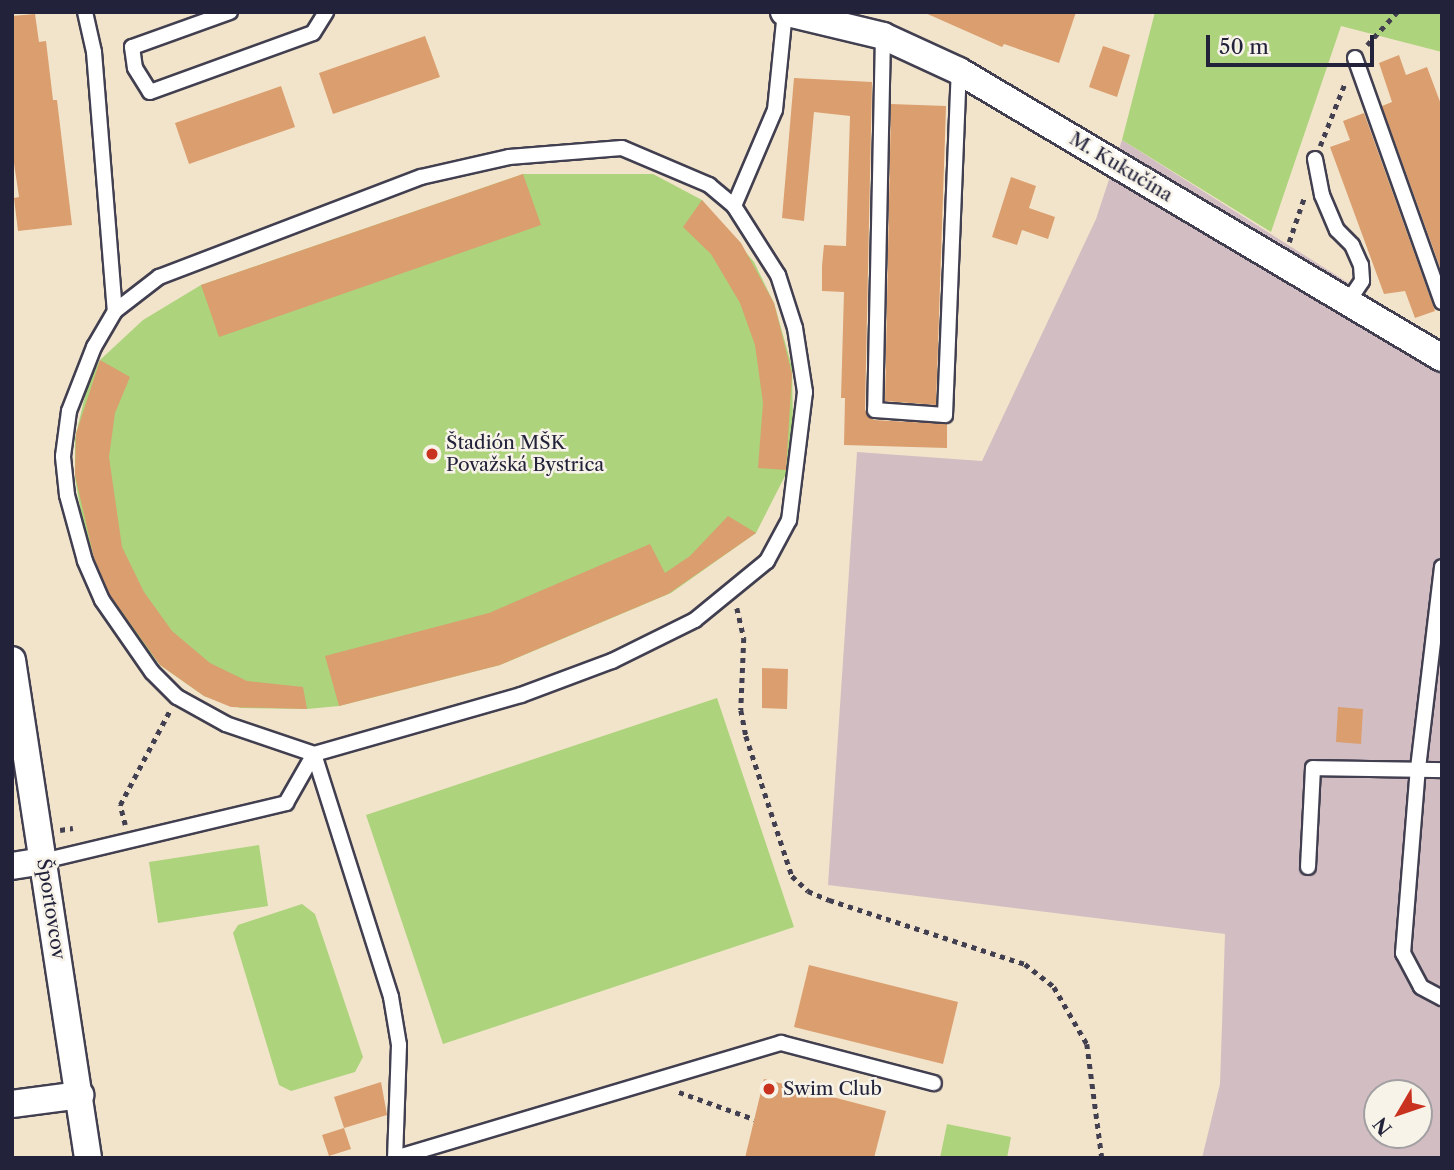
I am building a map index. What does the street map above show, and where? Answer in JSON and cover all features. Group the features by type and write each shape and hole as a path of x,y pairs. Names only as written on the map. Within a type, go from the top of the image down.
{"street":[{"name":"M. Kukučína","path":"785,12 883,36 959,71 1442,358"},
{"name":"Športovcov","path":"12,660 18,733 43,861 88,1158"},
{"path":"12,866 43,861"},
{"path":"12,1104 80,1095"}],"lane":[{"path":"85,12 94,52 115,311"},
{"path":"230,12 132,47 135,68 150,92 313,33 326,12"},
{"path":"734,206 775,110 785,12"},
{"path":"883,36 875,410 945,415 959,71"},
{"path":"1355,58 1442,302"},
{"path":"622,148 709,185 734,206 778,275 795,328 805,393 789,520 767,561 731,595 695,620 612,661 521,695 314,754 226,724 177,697 152,672 102,600 85,561 67,495 63,456 69,411 94,347 115,311 159,277 257,236 421,177 509,157 622,148"},
{"path":"1315,159 1322,195 1337,230 1352,245 1361,265 1362,281 1348,302"},
{"path":"1442,567 1438,637 1418,766 1403,953 1421,987 1442,998"},
{"path":"43,861 286,803 314,754"},
{"path":"314,754 391,997 400,1045 395,1158 647,1080 781,1043 934,1083"},
{"path":"1308,867 1313,768 1418,766 1442,770"}],"path":[{"path":"1276,259 1292,238 1315,159 1355,58 1397,12"},
{"path":"731,595 744,638 741,710 746,736 792,876 808,891 829,900 1025,964 1054,987 1087,1044 1102,1158"},
{"path":"129,839 120,805 177,697"},
{"path":"59,831 73,828"},
{"path":"647,1080 754,1119"}],"shaded area":[{"path":"1122,140 1442,342 1442,1158 1202,1158 1220,1084 1225,934 828,885 857,452 982,461 1096,219"}],"green space":[{"path":"1155,12 1442,12 1442,52 1341,26 1271,232 1122,140"},
{"name":"Štadión MŠK Považská Bystrica","path":"523,174 653,174 702,200 754,262 774,303 792,367 793,429 788,470 756,533 671,593 500,665 339,706 307,709 240,708 204,696 160,665 121,616 85,535 75,478 75,438 89,380 100,360 143,320 201,285"},
{"path":"717,698 794,927 443,1044 366,815"},
{"path":"259,845 268,906 158,923 149,862"},
{"path":"302,904 315,914 363,1057 355,1072 291,1091 279,1085 233,933 238,925"},
{"path":"947,1124 1011,1137 1007,1158 940,1158"}],"building":[{"path":"923,12 1076,12 1059,63 1004,44 1002,47"},
{"path":"35,14 39,42 46,41 53,100 57,100 72,225 18,231 14,198 19,197 12,150 12,16"},
{"path":"425,36 440,77 333,114 319,73"},
{"path":"1103,46 1130,55 1117,97 1089,87"},
{"path":"1399,55 1406,75 1427,67 1442,107 1442,273 1382,106 1392,102 1379,63"},
{"path":"794,78 872,82 865,410 874,420 947,424 947,448 844,445 845,398 841,398 844,292 822,291 822,266 824,245 846,246 850,116 814,112 804,221 782,218"},
{"path":"281,86 295,127 189,164 175,123"},
{"path":"891,104 946,106 936,405 885,401"},
{"path":"1364,113 1435,311 1415,318 1405,291 1384,294 1330,147 1350,140 1343,121"},
{"path":"523,174 541,225 219,337 201,285"},
{"path":"1011,177 1036,186 1029,208 1055,217 1048,239 1022,230 1017,245 992,237"},
{"path":"702,200 741,243 774,303 792,374 786,470 758,468 763,403 755,345 740,303 711,254 683,227"},
{"path":"100,360 130,377 115,413 109,457 122,547 144,592 172,631 210,663 247,681 303,687 307,709 231,707 204,696 160,665 110,595 94,558 75,475 76,434"},
{"path":"728,516 756,533 668,594 500,665 339,706 325,656 489,613 650,544 665,573 690,556"},
{"path":"762,668 788,669 787,709 762,708"},
{"path":"1338,707 1363,709 1361,744 1336,742"},
{"path":"809,965 958,1002 943,1064 794,1027"},
{"path":"764,1079 886,1111 874,1158 745,1158"},
{"path":"381,1082 387,1115 344,1128 334,1097"},
{"path":"344,1128 351,1149 329,1156 322,1135"}],"place":[{"name":"Štadión MŠK Považská Bystrica","path":"432,454"},
{"name":"Swim Club","path":"769,1089"}]}
